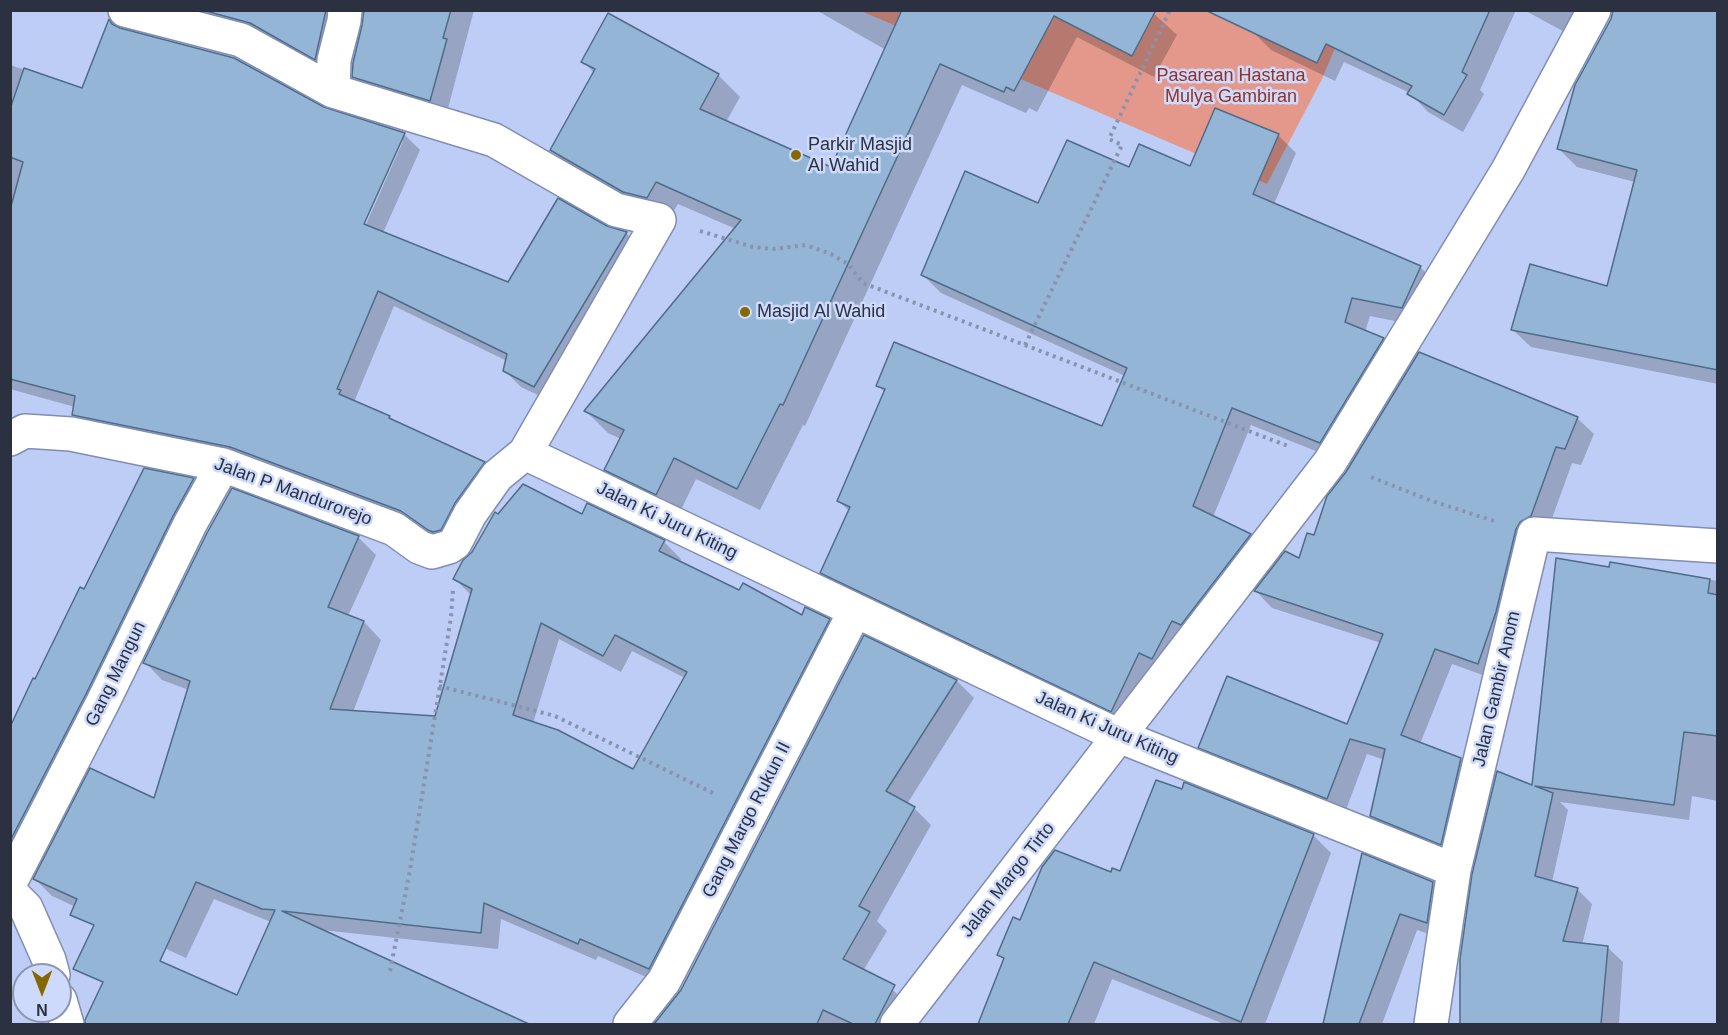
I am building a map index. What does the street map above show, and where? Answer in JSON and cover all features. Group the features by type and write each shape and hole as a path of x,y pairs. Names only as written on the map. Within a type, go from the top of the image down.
{"street":[{"path":"125,10 241,40 333,91 494,140 616,210 659,220 525,453 497,476 470,514 455,543 449,548"},
{"path":"333,91 334,60 345,10"},
{"name":"Jalan Margo Tirto","path":"897,1024 1330,462 1508,171 1594,10"},
{"name":"Jalan P Mandurorejo","path":"10,439 25,431 71,434 223,465 394,529 419,547 432,552 449,548"},
{"name":"Jalan Ki Juru Kiting","path":"525,453 1119,736 1454,870"},
{"name":"Gang Mangun","path":"10,883 103,702 190,524 223,465"},
{"path":"1534,534 1718,546"},
{"name":"Jalan Gambir Anom","path":"1431,1024 1454,870 1534,534"},
{"name":"Gang Margo Rukun II","path":"630,1024 664,981 855,611"},
{"path":"10,892 26,908 50,963"}],"path":[{"path":"1025,345 1122,145 1109,139 1170,10"},
{"path":"659,220 753,246 773,249 806,245 831,254 848,264 863,282 1430,500 1534,534"},
{"path":"390,971 410,870 453,597 449,548"},
{"path":"440,686 555,716 751,812"}],"green space":[{"name":"Pasarean Hastana Mulya Gambiran","path":"861,11 1351,11 1321,81 1267,184"}],"building":[{"path":"202,10 326,10 315,60 250,23"},
{"path":"364,10 451,10 443,38 447,39 430,101 352,77"},
{"path":"902,10 1156,10 1132,56 1054,16 1014,91 1006,87 1004,92 940,64 783,405 780,404 737,489 674,458 656,495 604,470 624,430 584,411 741,220 656,182 647,198 623,192 550,150 595,69 581,62 608,13 719,74 700,109 831,167"},
{"path":"1205,10 1490,10 1462,72 1467,75 1444,115 1407,94 1412,86 1326,44 1317,63"},
{"path":"1613,10 1718,10 1718,370 1511,330 1530,264 1607,286 1637,170 1557,149 1575,85 1611,19"},
{"path":"109,19 112,24 120,28 234,58 324,107 405,133 364,224 508,282 558,198 607,226 627,232 534,387 503,371 507,354 378,291 337,389 341,390 339,394 485,462 455,503 441,530 433,532 401,511 230,447 72,415 75,396 10,379 10,210 23,162 10,157 10,109 24,68 82,88"},
{"path":"1215,108 1279,134 1253,194 1421,266 1402,308 1352,298 1345,322 1384,338 1320,443 1232,408 1193,506 1251,534 1181,625 1172,621 1152,659 1139,653 1111,712 820,573 850,507 837,501 885,389 876,386 894,342 1102,426 1127,368 921,275 965,171 1038,203 1067,140 1129,167 1139,144 1190,166"},
{"path":"1419,352 1578,417 1565,449 1556,447 1531,516 1520,522 1516,529 1496,612 1478,664 1435,649 1401,735 1461,758 1441,845 1370,816 1385,749 1350,739 1327,799 1198,748 1227,676 1347,724 1383,634 1254,591 1285,551 1299,558 1307,533 1314,535 1327,496 1346,472"},
{"path":"144,468 194,478 10,841 10,727 80,587 84,589"},
{"path":"523,484 582,514 587,503 665,540 659,551 739,590 743,583 802,615 805,607 830,619 649,969 580,939 578,944 484,903 481,933 282,911 529,1024 85,1024 103,982 73,969 94,925 70,915 77,899 33,879 90,768 154,798 190,681 143,663 207,533 232,488 359,536 328,607 364,621 330,709 435,716 472,589 453,579 495,512 498,514","holes":["541,623 603,656 615,635 687,672 633,769 558,730 513,715","196,882 262,909 275,910 237,995 160,961"]},
{"path":"1556,558 1609,567 1610,562 1710,579 1708,593 1718,595 1718,736 1684,732 1674,805 1535,786 1553,793 1535,876 1578,888 1563,941 1608,946 1601,1024 1460,1024 1460,959 1472,874 1497,771 1532,785"},
{"path":"864,635 957,680 886,791 915,807 859,906 870,912 843,959 895,985 875,1024 853,1024 823,1010 817,1024 654,1024 681,990"},
{"path":"1156,780 1182,789 1184,782 1314,834 1241,1022 1094,962 1068,1024 978,1024 1004,958 997,955 1013,917 1020,920 1042,867 1055,850 1111,872 1112,868 1120,871"},
{"path":"1362,853 1433,882 1427,923 1400,914 1359,1024 1323,1024"}],"place":[{"name":"Parkir Masjid Al Wahid","path":"796,155"},
{"name":"Masjid Al Wahid","path":"745,312"}]}
